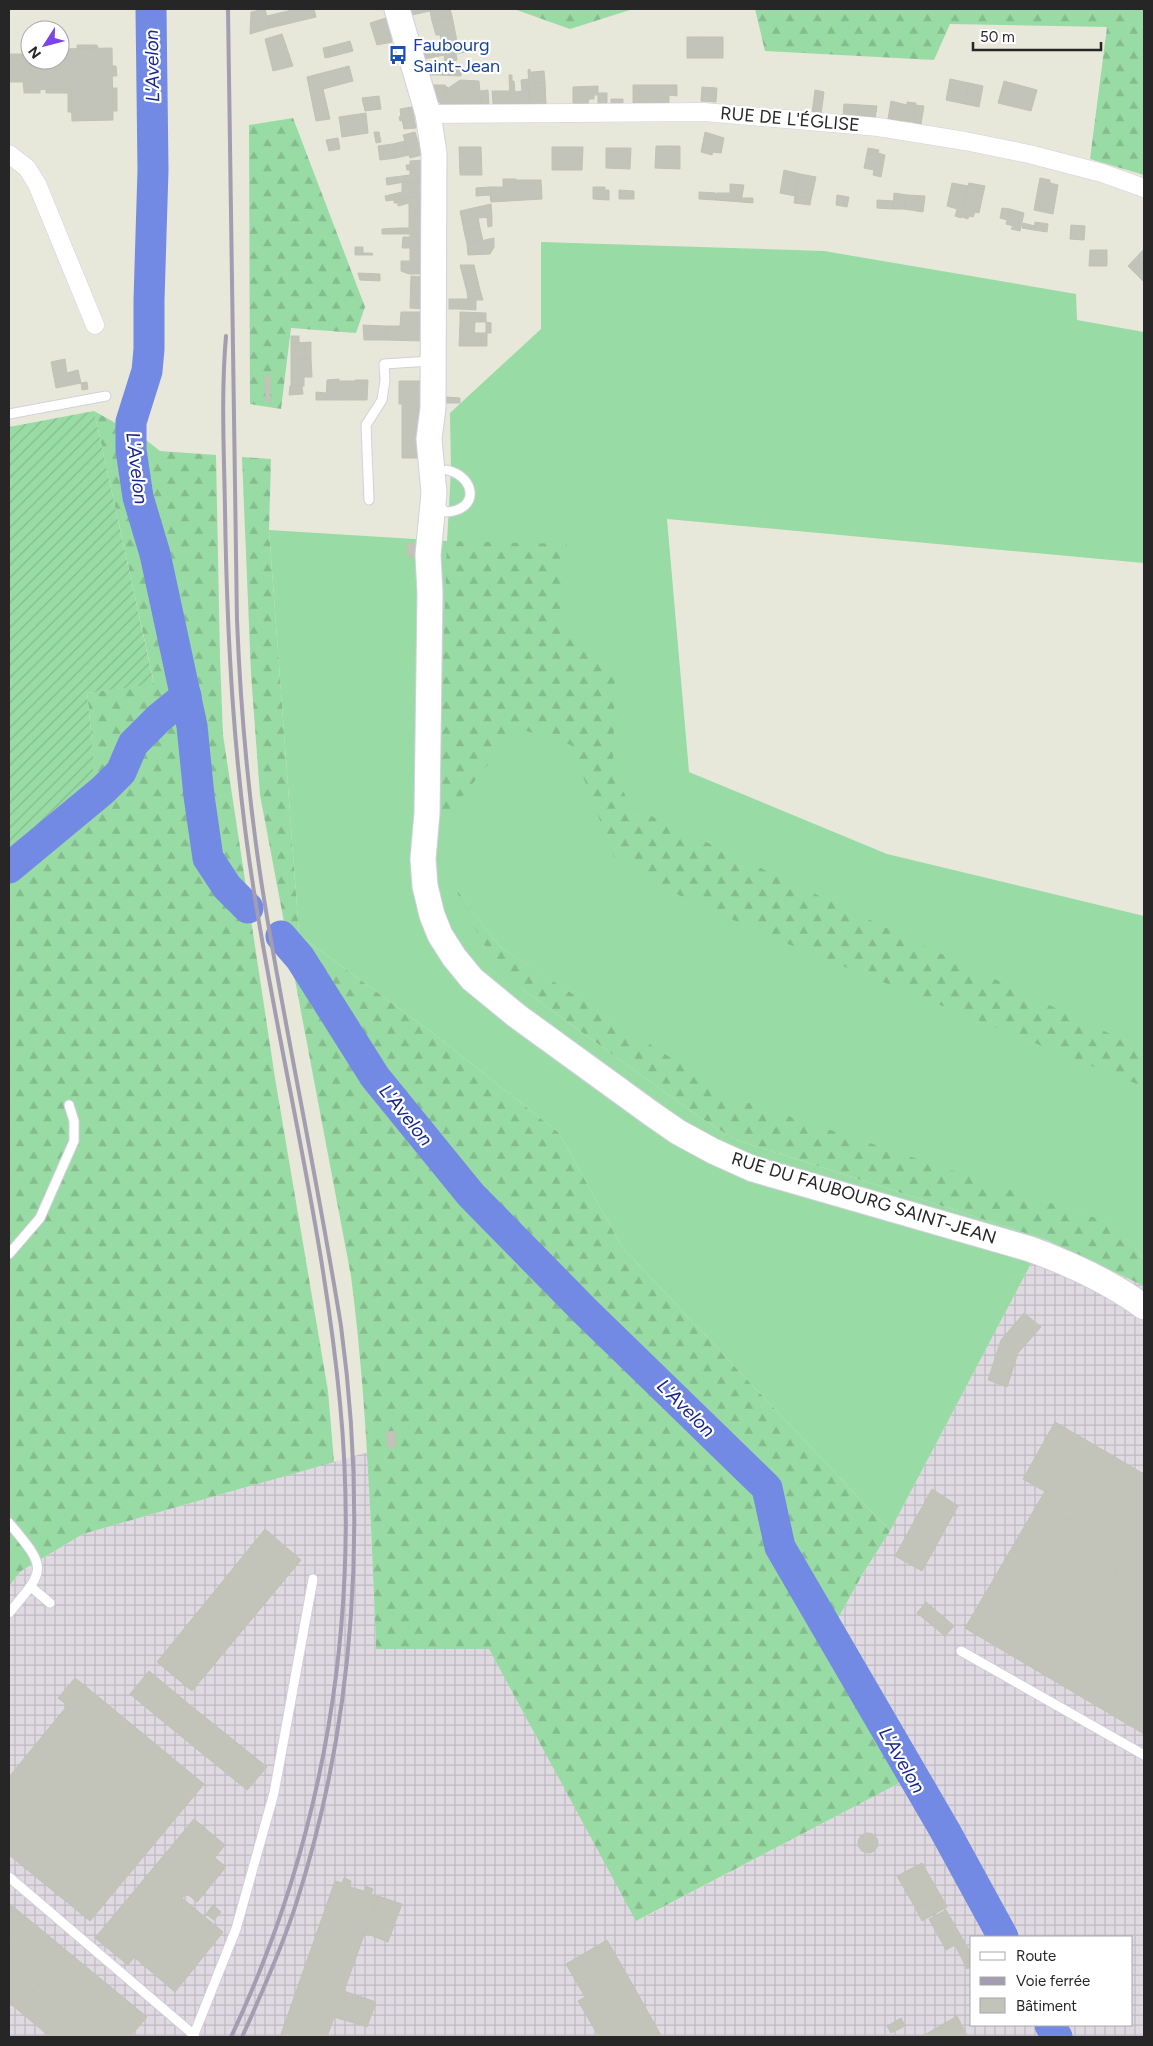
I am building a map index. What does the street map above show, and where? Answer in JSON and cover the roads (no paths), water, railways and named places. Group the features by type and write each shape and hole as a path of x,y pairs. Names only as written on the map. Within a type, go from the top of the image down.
{"main road":[{"name":"RUE DU FAUBOURG SAINT-JEAN","path":"397,9 428,114 433,143 435,173 434,360 433,408 429,439 434,478 440,504"},
{"name":"RUE DU FAUBOURG SAINT-JEAN","path":"433,408 447,470 448,489 440,504 429,548 427,813 440,895 446,917 472,959 594,1071 678,1132 740,1163 784,1178 1030,1249 1096,1276 1121,1290 1144,1307"}],"street":[{"name":"RUE DE L'ÉGLISE","path":"428,114 704,112 878,126 1029,154 1102,173 1144,188"},
{"path":"9,154 27,168 37,184 95,325"}],"lane":[{"path":"369,500 366,425 382,400 385,380 384,364 434,360"},
{"path":"9,414 106,396"},
{"path":"9,1254 40,1218 74,1141 74,1121 69,1105"},
{"path":"9,1613 37,1577 38,1564 32,1551 10,1526"},
{"path":"9,1877 194,2036 239,1921 274,1793 313,1579"},
{"path":"31,1587 50,1603"},
{"path":"960,1651 1144,1755"}],"waterway":[{"name":"L'Avelon","path":"151,9 153,170 149,349 147,371 131,422 131,450 138,497 155,554 192,726 208,858 227,887 248,908"},
{"path":"9,868 103,790 121,772 133,744 159,718 186,696"},
{"name":"L'Avelon","path":"281,936 300,958 375,1077 471,1195 585,1311 767,1488 780,1547 944,1829 1002,1936"},
{"name":"L'Avelon","path":"1051,2026 1057,2037"}],"railway":[{"path":"228,9 237,620 244,731 251,806 267,917 341,1326 349,1398 354,1544 351,1616 344,1688 332,1760 317,1831 285,1936 242,2037"},
{"path":"226,336 223,422 226,558 230,656 237,753 255,898 324,1276 340,1403 345,1484 345,1566 339,1647 328,1728 312,1807 290,1885 263,1962 231,2037"}],"place":[{"name":"Faubourg Saint-Jean","path":"398,55"}]}
